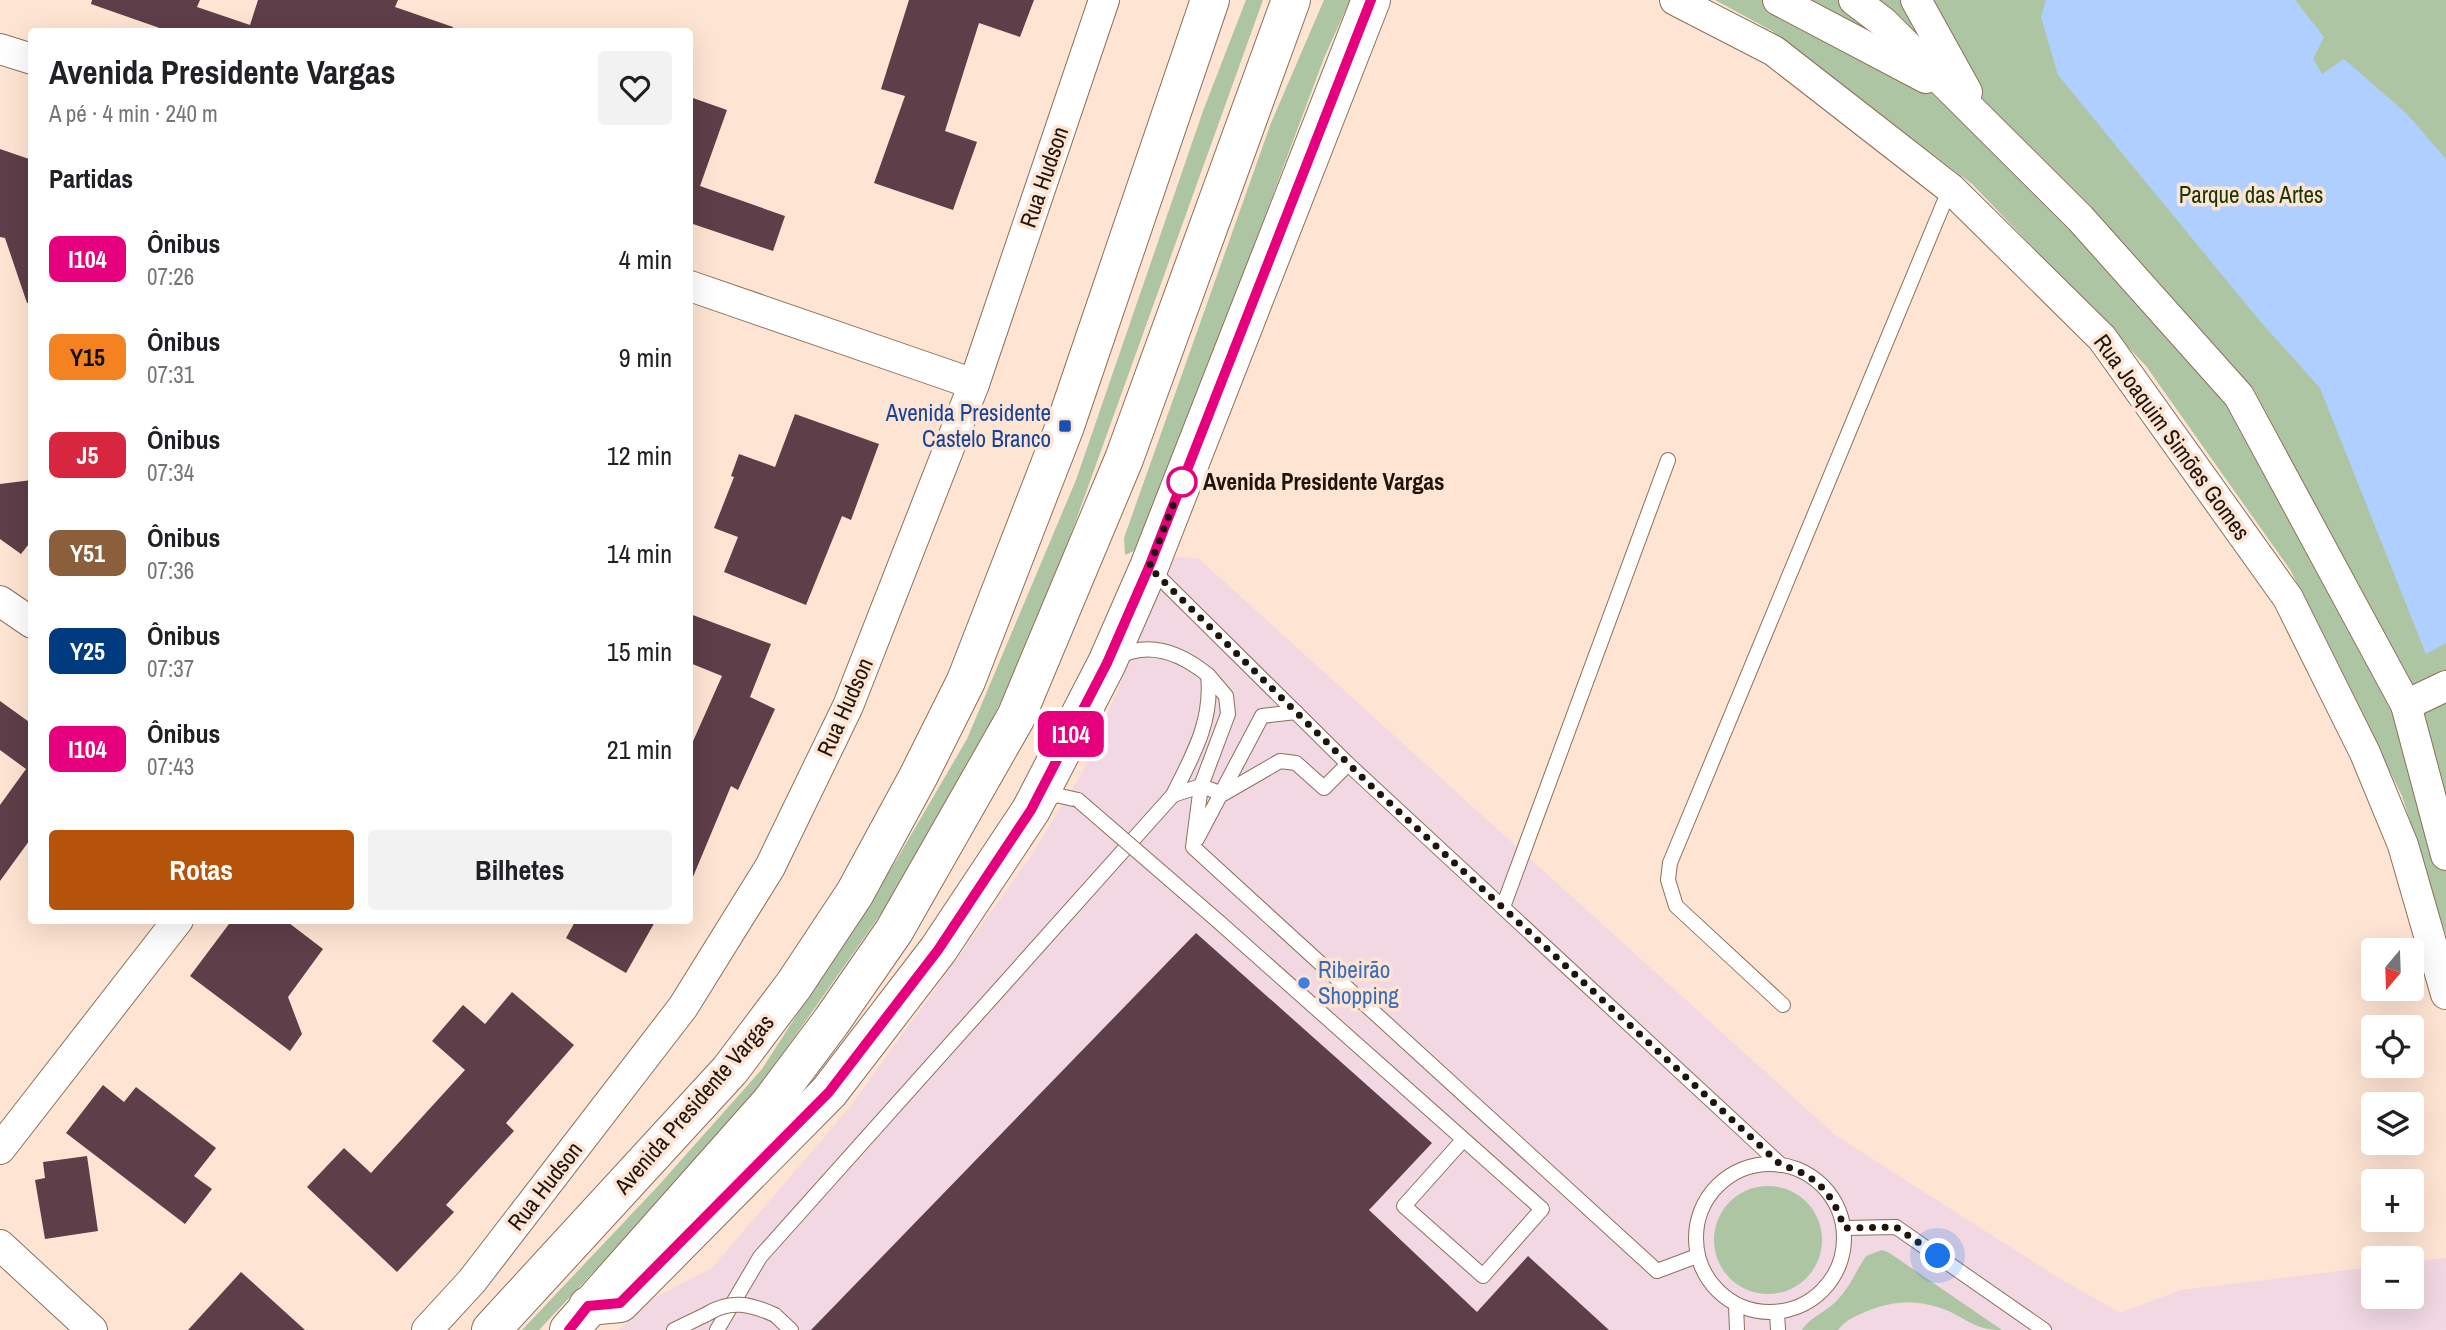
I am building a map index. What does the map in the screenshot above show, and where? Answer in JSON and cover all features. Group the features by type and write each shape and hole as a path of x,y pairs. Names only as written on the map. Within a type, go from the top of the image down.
{"main road":[{"name":"Avenida Presidente Vargas","path":"491,1330 730,1070 794,985 855,893 966,681 1065,426 1210,0"},
{"path":"579,1318 771,1101 831,1022 894,930 1016,717 1124,459 1290,0"},
{"path":"579,1318 620,1303 829,1092 938,950 1031,810 1107,663 1149,567 1371,0"}],"street":[{"name":"Rua Hudson","path":"427,1330 472,1281 683,1007 770,867 848,706 974,384 1104,0"},
{"name":"Rua Joaquim Simões Gomes","path":"1675,0 1774,51 1950,188 2102,338 2288,597 2365,753 2403,845 2446,995"},
{"path":"1778,0 1954,93"},
{"path":"1854,0 1883,22 2080,218 2239,397 2406,705 2446,855"},
{"path":"1916,0 1984,122"},
{"path":"0,49 28,58"},
{"path":"693,287 974,384"},
{"path":"0,601 28,620"},
{"path":"2406,705 2446,686"},
{"path":"0,1149 175,924"},
{"path":"0,1245 92,1330"}],"lane":[{"path":"1783,1005 1676,906 1668,880 1670,863 1950,188"},
{"path":"1503,907 1668,460"},
{"path":"1149,567 1348,764 1781,1165"},
{"path":"1107,663 1125,653 1152,649 1174,653 1208,675 1226,696 1228,714 1200,786 1193,847"},
{"path":"717,1330 760,1257 1173,795 1204,732 1209,707 1208,675"},
{"path":"1193,847 1262,716 1296,712"},
{"path":"1173,795 1200,786 1223,794 1280,761 1296,763 1324,788 1348,764"},
{"path":"1031,810 1056,795 1078,800 1542,1209 1483,1276 1404,1206 1463,1140"},
{"path":"1193,847 1657,1271 1698,1256"},
{"path":"1757,1165 1781,1165 1804,1172 1823,1186 1837,1205 1844,1228 1844,1252 1836,1275 1801,1306 1777,1312 1756,1311 1736,1304 1719,1292 1705,1275 1698,1256 1696,1231 1702,1208 1715,1188 1734,1173 1757,1165"},
{"path":"1844,1228 1896,1227 2044,1330"},
{"path":"674,1330 723,1304 755,1306 775,1315 791,1330"},
{"path":"1736,1304 1737,1330"},
{"path":"1777,1312 1778,1330"}],"shaded area":[{"name":"Ribeirão Shopping","path":"1173,557 1198,558 1835,1135 2057,1277 2120,1313 2181,1290 2361,1268 2361,1309 2424,1309 2424,1261 2446,1258 2446,1330 619,1330 652,1299 712,1268 850,1107 1029,859 1085,768"}],"green space":[{"path":"1246,0 1263,0 1047,601 983,740 887,905 737,1119 539,1330 522,1330 659,1185 762,1069 897,859 967,739 1076,480 1203,111"},
{"path":"1324,0 1350,0 1324,58 1146,535 1134,551 1125,555 1124,538 1271,123"},
{"name":"Parque das Artes","path":"1715,0 2446,0 2446,935 2402,796 2291,571 2146,366 1972,184 1772,31"},
{"path":"1768,1186 1789,1190 1806,1202 1818,1219 1822,1240 1818,1261 1806,1278 1789,1290 1768,1294 1747,1290 1730,1278 1718,1261 1714,1240 1718,1219 1730,1202 1747,1190"},
{"path":"1882,1250 2002,1330 1978,1326 1927,1304 1908,1302 1870,1310 1848,1320 1838,1330 1802,1330 1842,1295 1866,1256"}],"water":[{"path":"2046,0 2295,0 2324,37 2313,59 2322,74 2344,59 2407,114 2446,159 2446,643 2426,654 2320,388 2259,320 2058,75 2041,17"}],"building":[{"path":"92,0 200,0 197,7 250,25 258,0 398,0 395,7 453,28 160,28 91,4"},
{"path":"909,0 1034,0 1020,37 979,23 945,131 977,142 953,210 874,183 905,96 881,89"},
{"path":"693,98 727,110 700,186 785,216 773,251 693,224"},
{"path":"0,149 28,159 28,303 5,238 0,237"},
{"path":"795,414 879,444 851,520 842,516 806,605 724,572 738,537 714,528 734,477 731,476 739,454 775,467"},
{"path":"28,480 28,545 21,554 0,539 0,484"},
{"path":"693,615 771,644 750,697 775,709 738,790 731,786 693,877 693,741 722,676 693,664"},
{"path":"0,701 28,721 28,842 0,881 0,805 26,769 0,750"},
{"path":"229,924 290,924 323,949 288,997 302,1034 290,1051 190,976"},
{"path":"574,924 654,924 626,973 566,938"},
{"path":"1196,933 1432,1143 1369,1210 1477,1312 1528,1256 1609,1330 811,1330"},
{"path":"512,992 574,1045 506,1123 514,1131 446,1205 454,1212 397,1272 307,1187 344,1148 371,1173 465,1070 432,1041 463,1005 485,1024"},
{"path":"103,1085 124,1102 136,1087 216,1148 194,1176 212,1189 185,1224 66,1133"},
{"path":"87,1156 98,1231 45,1239 35,1180 45,1178 43,1162"},
{"path":"241,1272 305,1330 188,1330"}],"bus line":[{"name":"I104","path":"569,1330 588,1306 620,1303 829,1092 938,950 1031,810 1107,663 1149,567 1371,0"}],"place":[{"name":"Avenida Presidente Castelo Branco","path":"1065,426"},
{"name":"Avenida Presidente Vargas","path":"1182,482"},
{"name":"Ribeirão Shopping","path":"1304,983"}],"route":[{"path":"1182,482 1149,567 1368,783 1700,1087 1781,1165 1804,1172 1823,1186 1837,1205 1844,1228 1896,1227 1938,1256"}]}
